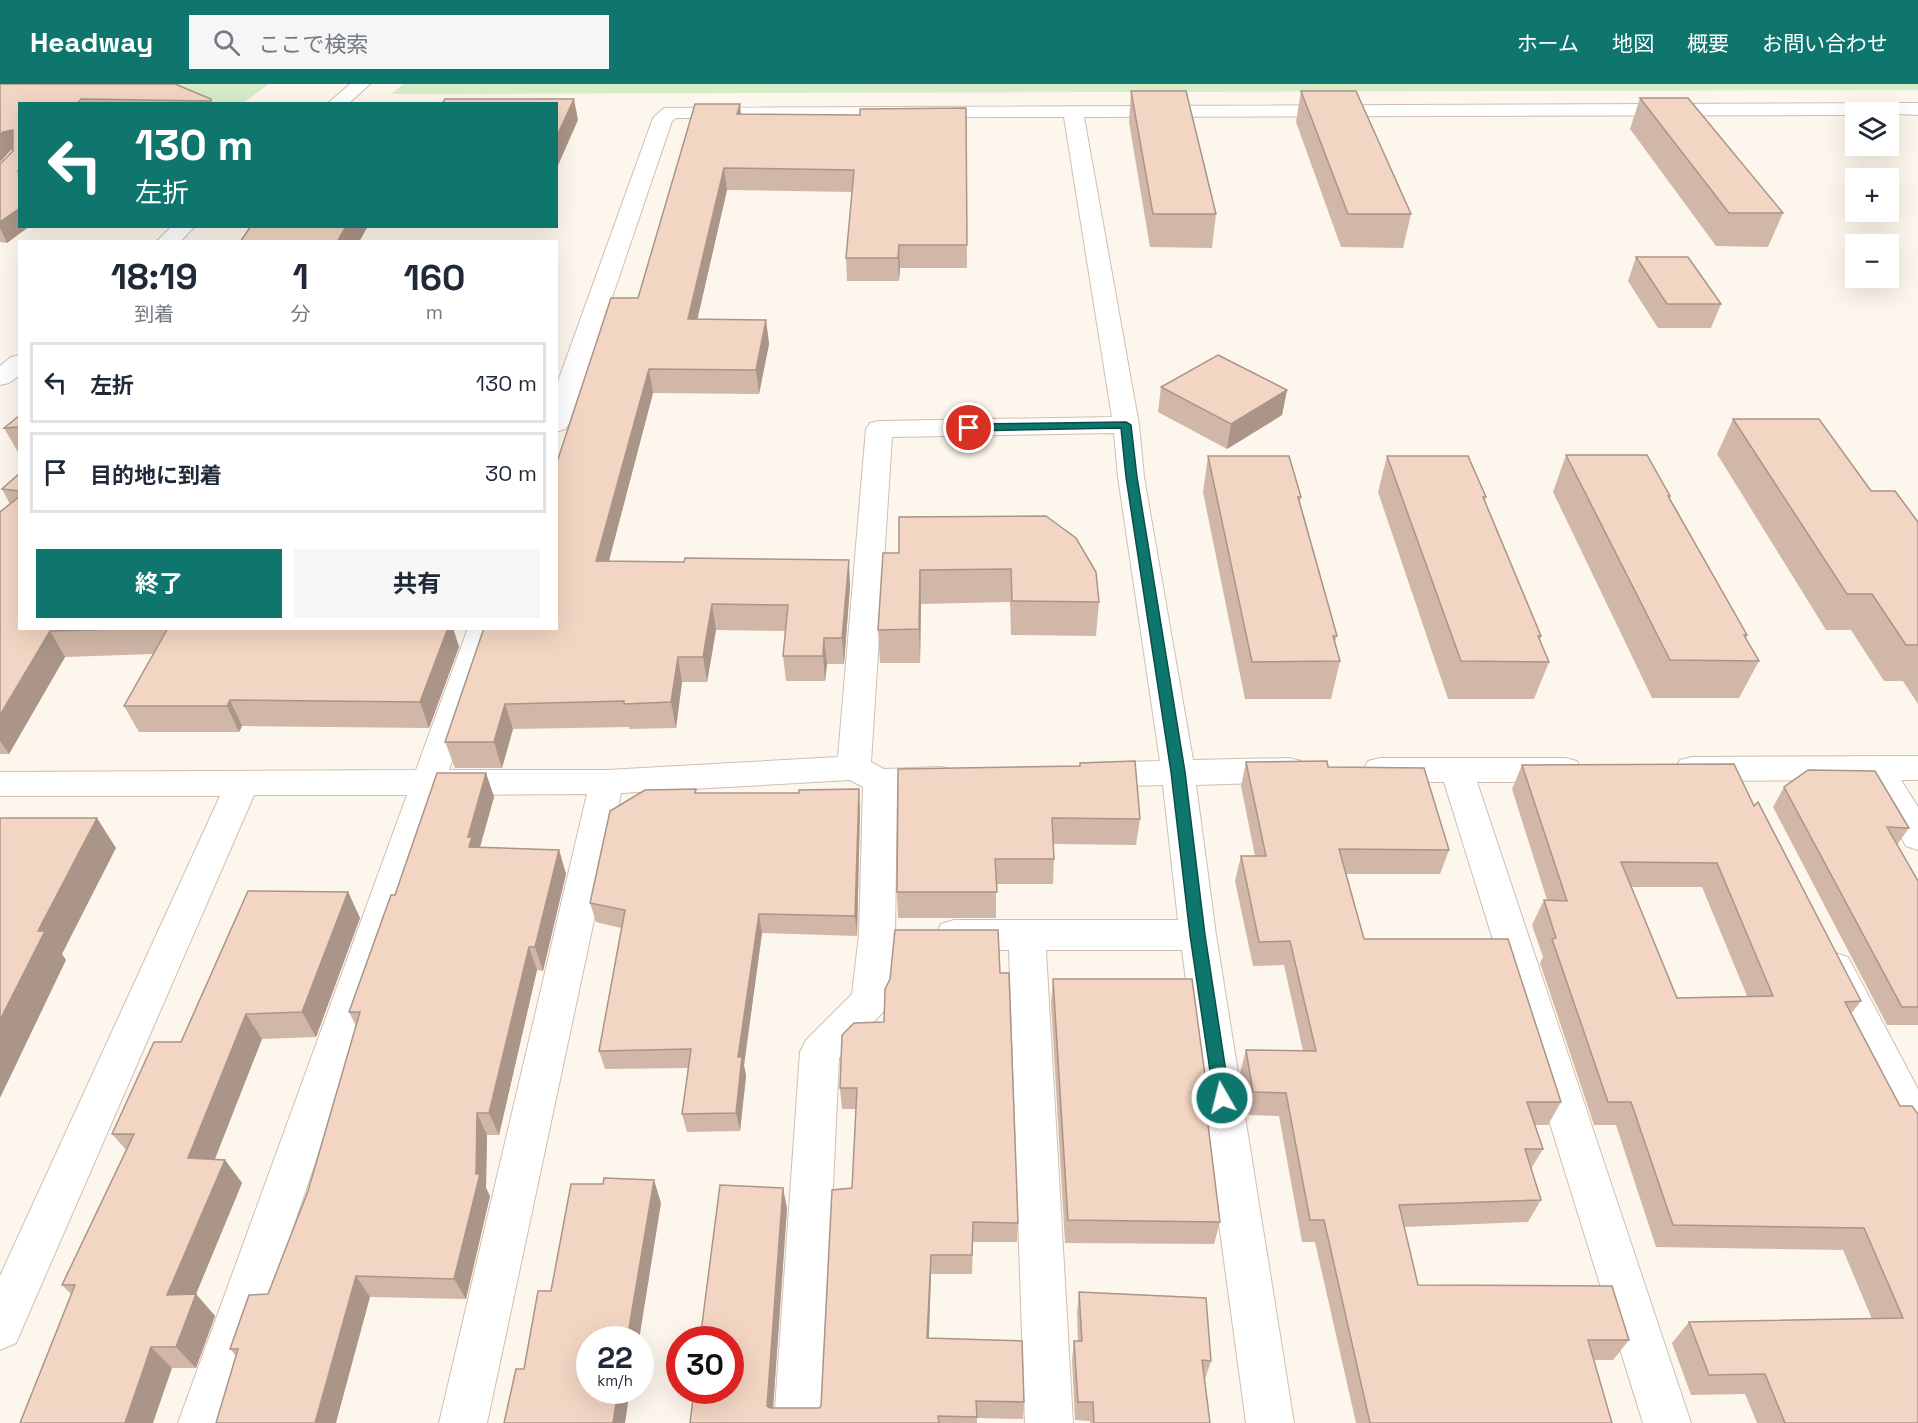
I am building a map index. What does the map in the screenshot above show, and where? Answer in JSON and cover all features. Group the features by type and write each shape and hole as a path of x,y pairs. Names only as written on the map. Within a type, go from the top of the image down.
{"street":[{"path":"338,102 361,84"},
{"path":"558,418 663,118 670,112 1918,109"},
{"path":"1073,111 1126,425 1131,477 1178,772 1198,935 1270,1423"},
{"path":"169,240 184,228"},
{"path":"798,1423 820,1052 870,1000 904,935 867,775 879,429 1126,425"},
{"path":"202,1423 482,630"},
{"path":"1877,768 1918,837"},
{"path":"1661,769 1741,784 1877,768 1918,768"},
{"path":"1059,776 1319,770"},
{"path":"1353,770 1589,770"},
{"path":"1457,771 1667,1423"},
{"path":"0,784 607,782 867,775 975,778"},
{"path":"464,1423 607,782"},
{"path":"0,1327 243,783"},
{"path":"904,935 1198,935"},
{"path":"1027,935 1048,1423"},
{"path":"1820,938 1918,1129"}],"green space":[{"path":"145,84 269,84 245,102 191,102"},
{"path":"403,84 1918,84 1918,90 391,94"}],"building":[{"path":"0,84 175,84 211,99 211,101 81,99 79,102 18,102 18,209 0,222 0,164 13,151 13,130 0,135"},
{"path":"1131,91 1186,91 1216,214 1153,214"},
{"path":"1301,91 1356,91 1411,214 1348,214"},
{"path":"1640,98 1688,98 1783,213 1729,213"},
{"path":"445,99 574,99 558,134 558,102 443,102"},
{"path":"695,104 740,104 737,114 860,115 860,109 966,108 967,245 899,245 898,258 846,258 854,170 724,168 688,319 766,320 756,370 649,369 596,561 684,562 685,558 849,560 842,638 824,638 823,656 783,656 788,605 712,604 703,657 678,657 671,702 505,704 494,742 445,742 483,630 558,630 558,459 611,298 638,298"},
{"path":"250,228 345,228 338,240 241,240"},
{"path":"1636,257 1688,257 1721,304 1667,304"},
{"path":"1218,355 1287,390 1231,424 1161,387"},
{"path":"18,417 18,427 4,428"},
{"path":"1733,419 1819,419 1871,491 1895,491 1918,522 1918,645 1906,645 1872,594 1847,594"},
{"path":"1566,455 1647,455 1747,635 1744,635 1759,661 1670,660"},
{"path":"1208,456 1289,456 1301,497 1298,497 1337,636 1333,636 1340,661 1252,662"},
{"path":"1387,456 1468,456 1541,636 1538,636 1549,662 1461,661"},
{"path":"18,475 18,491 2,489"},
{"path":"18,498 18,630 84,630 50,631 0,715 0,512"},
{"path":"1046,516 1076,538 1096,572 1099,602 1012,601 1011,569 920,570 919,629 878,630 883,553 899,553 899,517"},
{"path":"167,630 447,630 420,702 230,700 227,706 124,706"},
{"path":"1135,761 1140,819 1052,818 1054,859 995,859 997,892 897,892 898,769 1080,766 1080,763"},
{"path":"1327,761 1328,767 1424,768 1449,850 1339,849 1364,939 1508,939 1561,1102 1527,1102 1543,1149 1525,1149 1541,1200 1399,1205 1418,1285 1612,1286 1629,1340 1588,1340 1612,1423 1370,1423 1324,1220 1310,1220 1286,1093 1253,1092 1246,1050 1316,1051 1290,941 1259,942 1241,856 1266,856 1246,762"},
{"path":"1734,764 1754,806 1758,802 1861,1001 1845,1002 1900,1106 1912,1106 1918,1114 1918,1423 1785,1423 1765,1374 1709,1375 1689,1322 1903,1318 1864,1228 1673,1225 1631,1102 1608,1102 1552,939 1556,938 1544,900 1567,901 1522,765","holes":["1621,862 1717,863 1773,996 1677,998"]},
{"path":"1808,770 1875,771 1909,828 1887,827 1918,881 1918,1007 1902,1007 1784,787"},
{"path":"437,773 486,773 468,837 472,837 469,847 559,850 535,947 529,947 489,1113 477,1113 476,1174 480,1174 454,1279 356,1276 315,1423 216,1423 238,1349 230,1349 249,1295 268,1294 308,1191 360,1012 349,1012 391,895 395,895"},
{"path":"696,789 695,793 799,793 799,790 859,789 855,916 759,914 738,1057 742,1057 736,1113 682,1114 691,1049 599,1051 625,910 590,903 610,811 645,790"},
{"path":"0,818 97,818 38,931 45,931 0,1020"},
{"path":"248,891 348,892 302,1012 246,1014 188,1158 225,1160 167,1295 196,1294 176,1347 151,1347 125,1423 20,1423 75,1285 62,1285 134,1134 112,1134 154,1042 181,1042"},
{"path":"895,930 998,930 1000,973 1009,973 1018,1223 973,1222 972,1255 931,1255 927,1338 1022,1341 1024,1402 976,1401 977,1417 938,1416 939,1423 690,1423 692,1404 744,1404 744,1326 702,1326 720,1185 783,1188 767,1406 770,1408 819,1408 821,1406 832,1190 852,1188 857,1088 840,1088 842,1035 854,1023 884,1022 885,989 890,979"},
{"path":"1053,979 1192,979 1207,1090 1204,1092 1220,1222 1068,1220"},
{"path":"604,1178 654,1180 629,1326 576,1326 576,1404 616,1404 613,1423 504,1423 516,1369 524,1369 538,1291 551,1291 571,1184 603,1184"},
{"path":"1079,1292 1206,1298 1211,1361 1202,1360 1210,1423 1094,1423 1093,1402 1078,1402 1074,1341 1082,1341"}],"route":[{"path":"969,428 1126,425 1131,477 1178,772 1198,935 1222,1098"}]}
